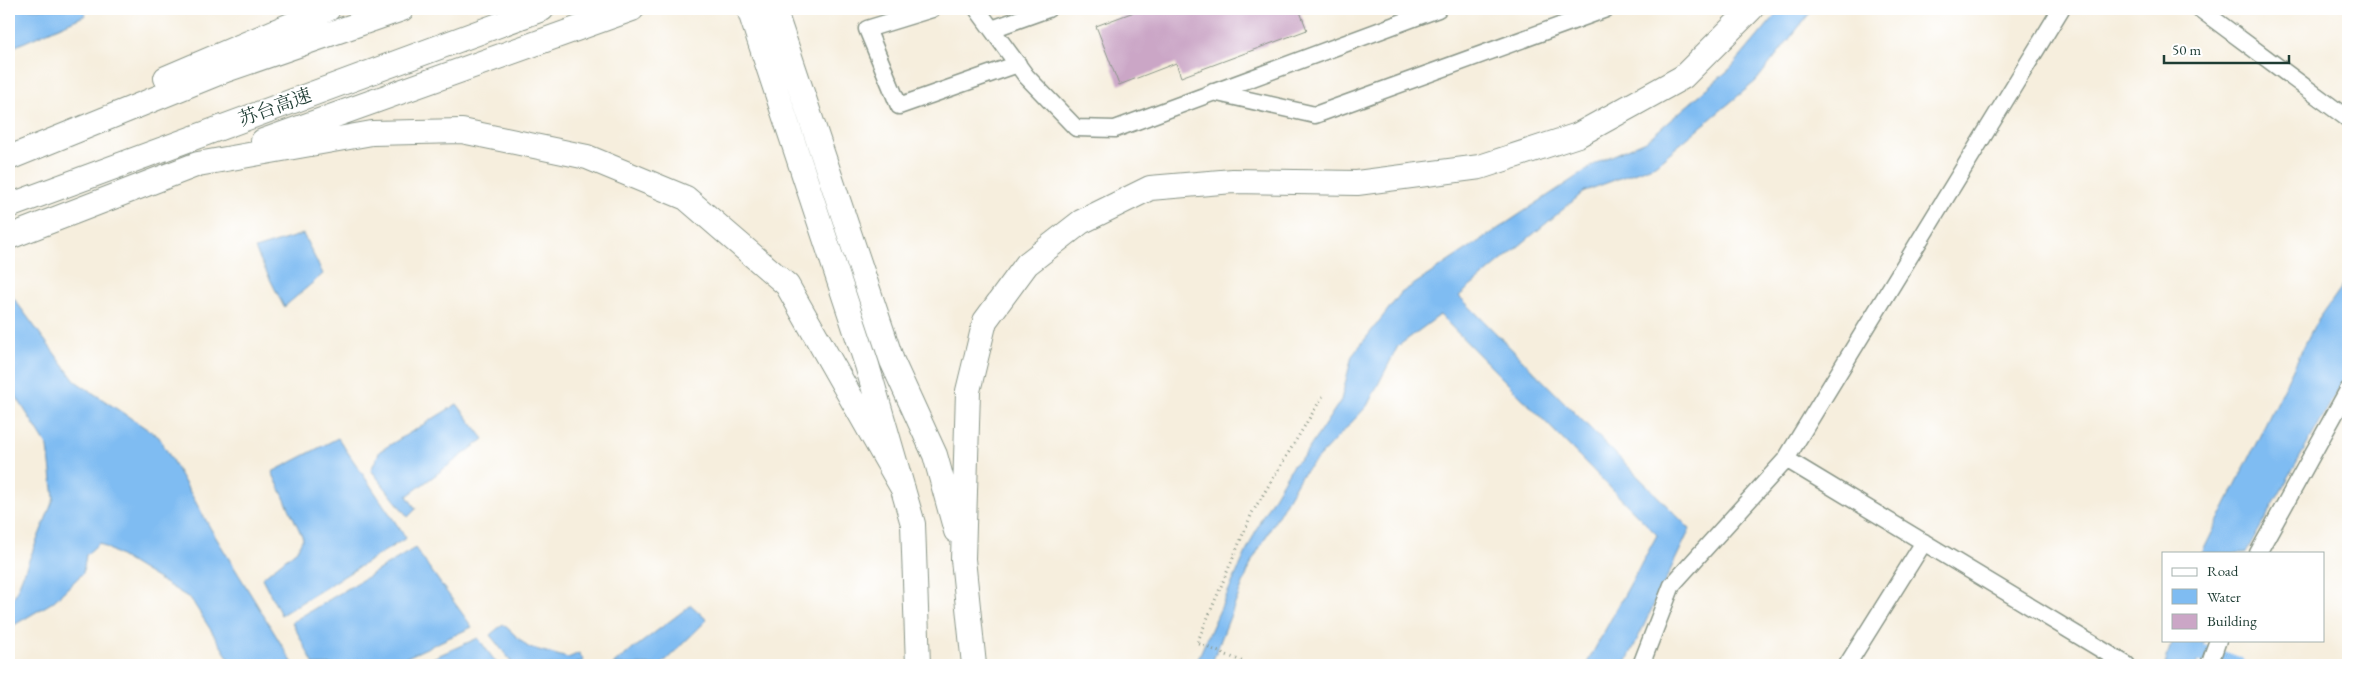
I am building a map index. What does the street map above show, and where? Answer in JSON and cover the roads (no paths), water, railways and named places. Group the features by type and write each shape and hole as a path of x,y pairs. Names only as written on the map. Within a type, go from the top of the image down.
{"highway":[{"path":"9,149 207,59 328,9"},
{"path":"9,158 226,70 402,9"},
{"name":"苏台高速","path":"9,206 542,9"},
{"path":"9,237 198,164 632,9"},
{"path":"749,9 867,365 913,524 918,665"},
{"path":"774,9 892,361 935,455 964,559"},
{"path":"974,665 964,559 968,392 985,321 1027,264 1081,222 1150,188 1233,180 1357,183 1480,168 1578,135 1683,77 1751,9"},
{"path":"198,164 372,133 462,132 587,156 686,198 787,284 820,339 903,489"}],"street":[{"path":"932,9 867,29 899,106 1018,64"},
{"path":"977,9 1026,76 1076,128 1115,129 1438,9"},
{"path":"992,29 1048,9"},
{"path":"1213,92 1315,115 1606,9"},
{"path":"1641,665 1672,585 1786,459 2061,9"},
{"path":"2200,9 2348,119"},
{"path":"2259,552 2348,390"},
{"path":"1786,459 2127,665"},
{"path":"1847,665 1924,542"},
{"path":"2209,665 2216,644"}],"water":[{"path":"9,9 84,9 86,15 9,49"},
{"path":"1781,9 1813,9 1756,81 1655,165 1585,191 1459,296 1690,529 1625,665 1586,665 1657,535 1440,315 1398,346 1367,406 1301,476 1252,561 1211,665 1195,665 1262,517 1293,465 1304,456 1341,400 1352,356 1401,293 1600,161 1646,141 1731,68"},
{"path":"303,234 323,274 284,307 255,249"},
{"path":"2348,278 2348,372 2247,552 2202,552 2314,326"},
{"path":"9,292 75,381 159,437 212,531 294,665 233,665 191,599 99,543 86,555 83,573 53,602 9,628 9,601 15,595 54,498 48,447 9,385"},
{"path":"457,404 484,439 407,496 416,509 408,517 371,470 380,451"},
{"path":"338,438 406,538 281,615 262,578 297,550 303,538 272,472"},
{"path":"415,548 472,627 390,665 314,665 292,622"},
{"path":"691,605 707,620 661,665 612,665"},
{"path":"503,624 528,647 568,658 579,653 584,661 571,665 514,665 490,635"},
{"path":"478,638 498,665 417,665"},
{"path":"2171,642 2204,642 2196,665 2165,665"}],"waterway":[{"path":"2186,648 2236,665"}]}
